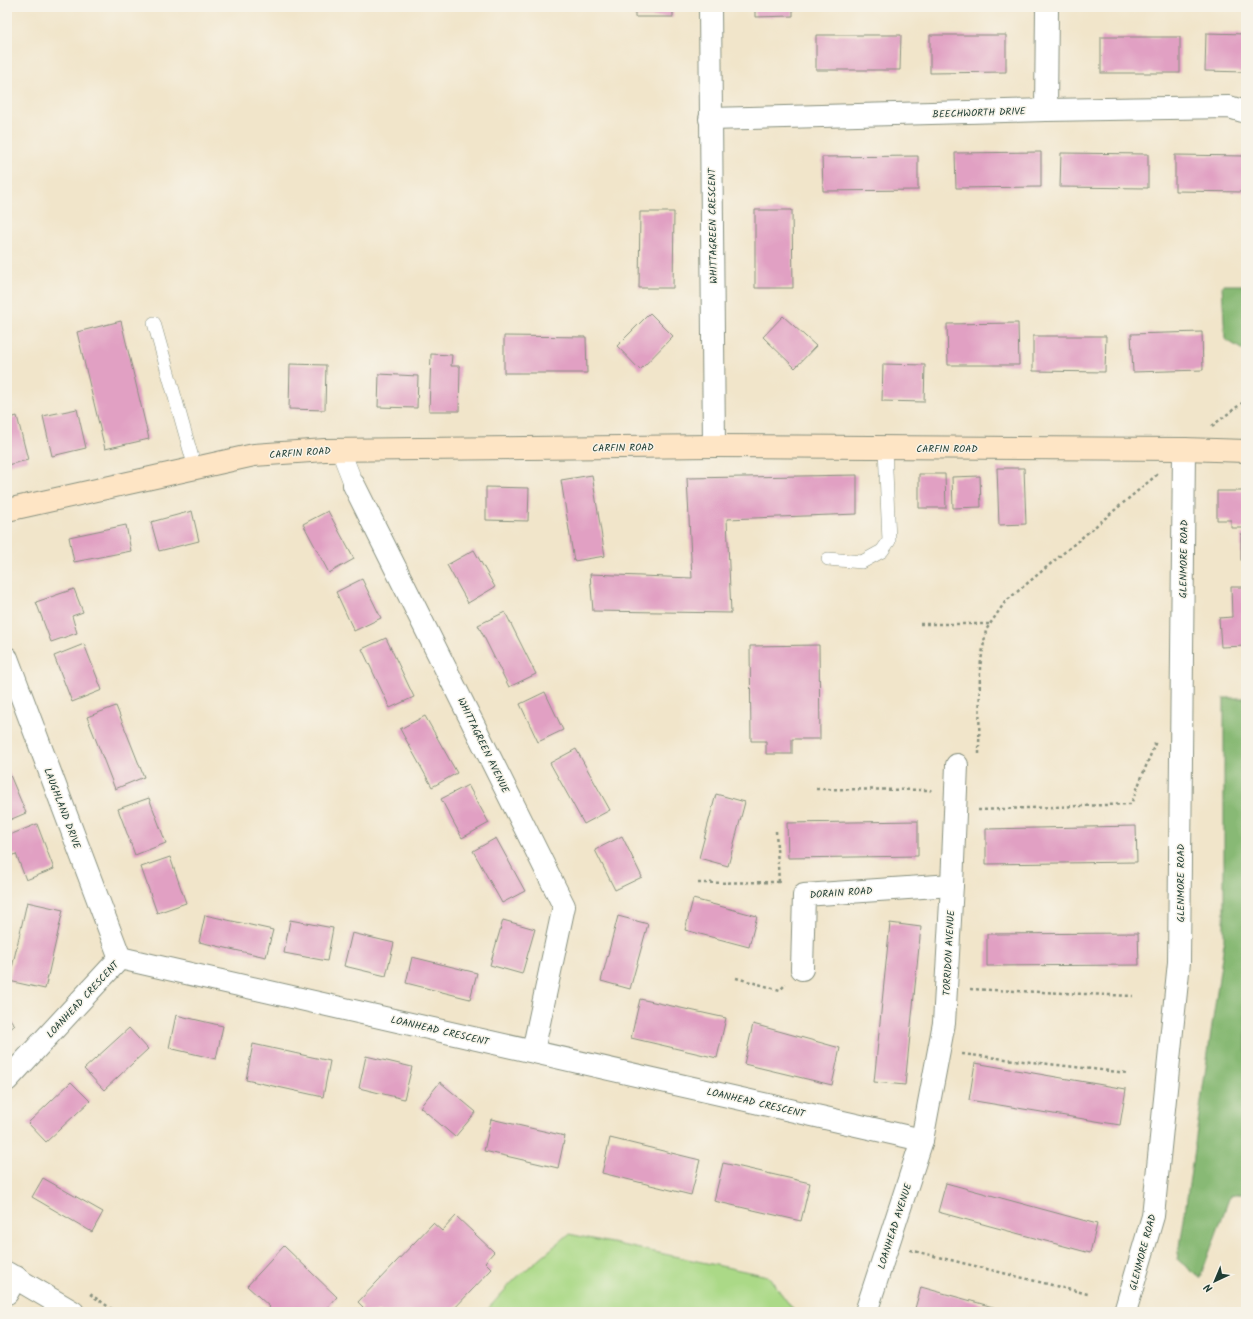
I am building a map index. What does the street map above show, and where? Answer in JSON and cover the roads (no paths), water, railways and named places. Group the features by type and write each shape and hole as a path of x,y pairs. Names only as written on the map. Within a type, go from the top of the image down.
{"main road":[{"name":"CARFIN ROAD","path":"7,510 254,455 325,450 714,446 1184,449 1246,451"}],"street":[{"name":"WHITTAGREEN CRESCENT","path":"710,7 714,446"},
{"path":"1046,110 1047,7"},
{"name":"BEECHWORTH DRIVE","path":"710,119 1046,110 1229,107 1246,112"},
{"name":"GLENMORE ROAD","path":"1125,1312 1153,1216 1179,962 1184,449"},
{"name":"WHITTAGREEN AVENUE","path":"340,450 354,485 564,906 533,1051"},
{"name":"LAUGHLAND DRIVE","path":"7,658 120,958"},
{"name":"TORRIDON AVENUE","path":"922,1140 944,1023 957,765"},
{"name":"DORAIN ROAD","path":"802,969 804,895 952,885"},
{"name":"LOANHEAD CRESCENT","path":"7,1080 120,958 922,1140"},
{"name":"LOANHEAD AVENUE","path":"866,1312 922,1140"},
{"path":"10,1281 73,1312"}],"lane":[{"path":"154,323 194,468"},
{"path":"828,559 862,562 882,551 889,541 885,448"}]}
